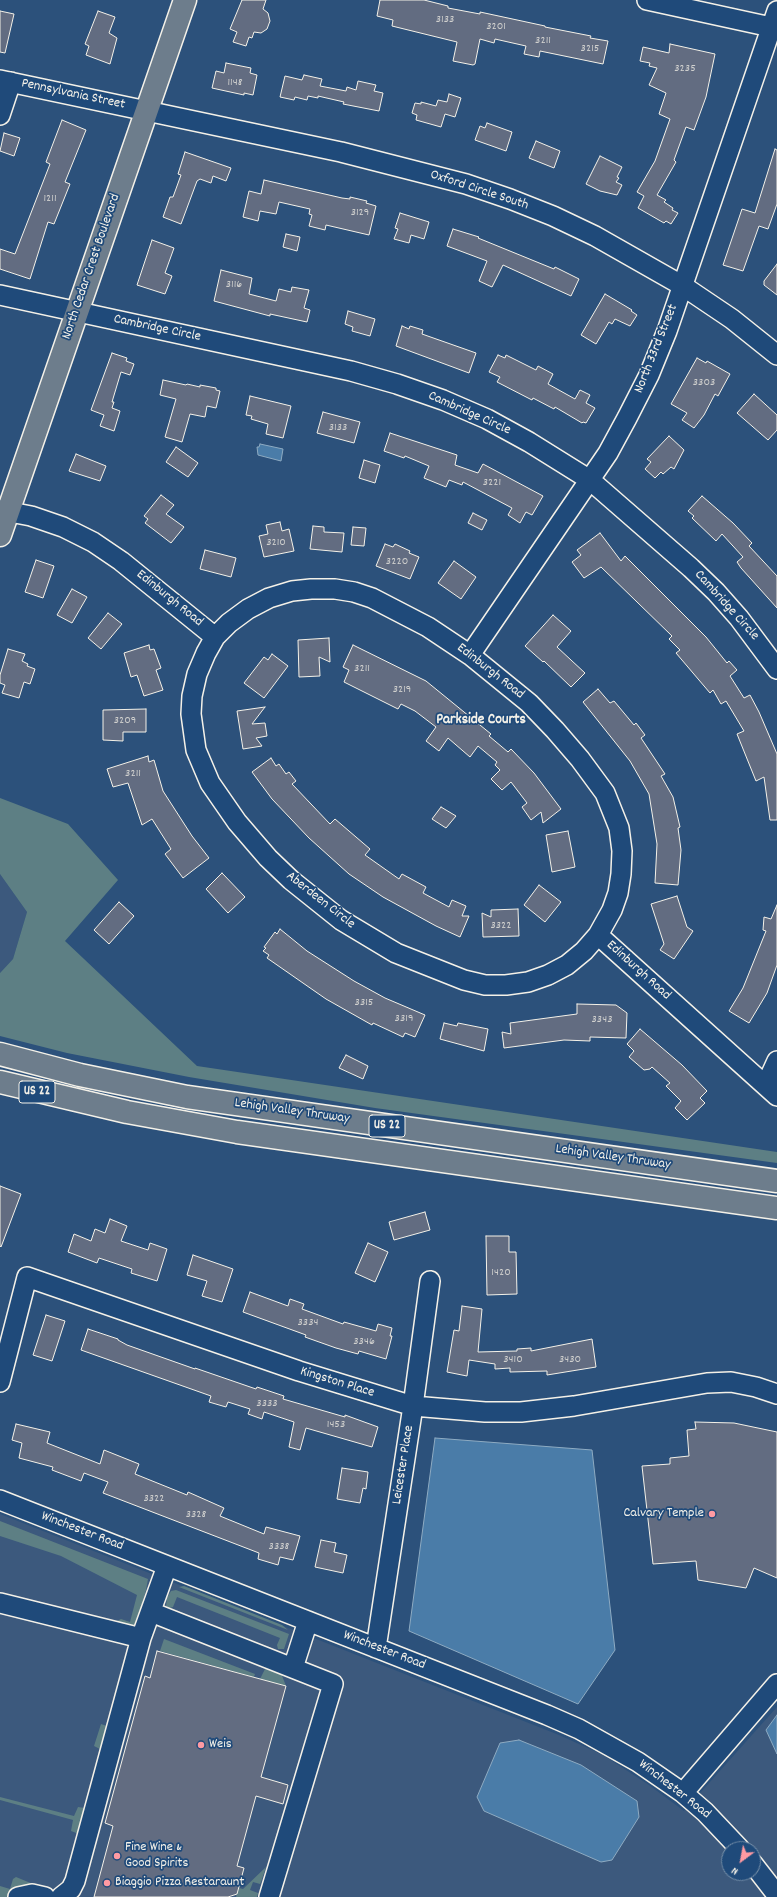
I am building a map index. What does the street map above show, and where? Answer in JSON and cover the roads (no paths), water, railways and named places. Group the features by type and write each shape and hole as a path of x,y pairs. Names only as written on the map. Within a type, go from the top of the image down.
{"main road":[{"name":"North Cedar Crest Boulevard","path":"0,535 4,511 77,312 185,0"},
{"name":"Lehigh Valley Thruway","path":"0,1054 87,1076 202,1099 777,1181"},
{"name":"Lehigh Valley Thruway","path":"0,1082 127,1112 229,1130 777,1208"}],"street":[{"path":"647,0 775,22"},
{"name":"North 33rd Street","path":"470,655 590,480 628,418 649,375 667,331 775,22"},
{"name":"Pennsylvania Street","path":"5,81 147,110"},
{"path":"0,114 5,81"},
{"name":"Oxford Circle South","path":"147,110 341,152 466,184 510,199 553,216 595,236 683,286 732,319 777,355"},
{"name":"Cambridge Circle","path":"0,295 351,371 397,384 443,400 487,420 529,442 590,480 691,568 716,592 744,623 777,670"},
{"name":"Edinburgh Road","path":"4,511 31,516 63,527 93,542 121,561 215,637 228,624 248,609 269,598 292,591 335,589 354,592 394,608 428,627 470,655 523,698 556,730 605,793 613,810 619,828 622,851 621,874 612,910 598,935 771,1091"},
{"name":"Aberdeen Circle","path":"215,637 206,652 197,674 192,696 192,732 196,750 204,771 237,822 290,880 315,901 346,924 396,953 464,980 485,985 520,983 548,975 578,956 598,935"},
{"path":"771,1091 777,1061"},
{"name":"Kingston Place","path":"0,1382 27,1277 299,1371 413,1406 485,1412 521,1412 574,1406 659,1390 707,1383 731,1382 756,1387 777,1394"},
{"name":"Leicester Place","path":"376,1648 413,1406 430,1281"},
{"name":"Winchester Road","path":"0,1500 547,1715 579,1729 638,1762 683,1793 705,1812 732,1841"},
{"path":"61,1897 71,1889 74,1881 141,1638 167,1566"},
{"path":"0,1602 141,1638"},
{"path":"151,1612 333,1684 269,1897"},
{"path":"294,1668 308,1621"},
{"path":"683,1793 777,1684"},
{"path":"761,1874 777,1895"},
{"path":"18,1897 32,1894 44,1897"}],"place":[{"name":"Calvary Temple","path":"712,1514"},
{"name":"Weis","path":"201,1745"},
{"name":"Fine Wine & Good Spirits","path":"117,1856"},
{"name":"Biaggio Pizza Restaraunt","path":"107,1883"}],"district":[{"name":"Parkside Courts","path":"481,721"}]}
